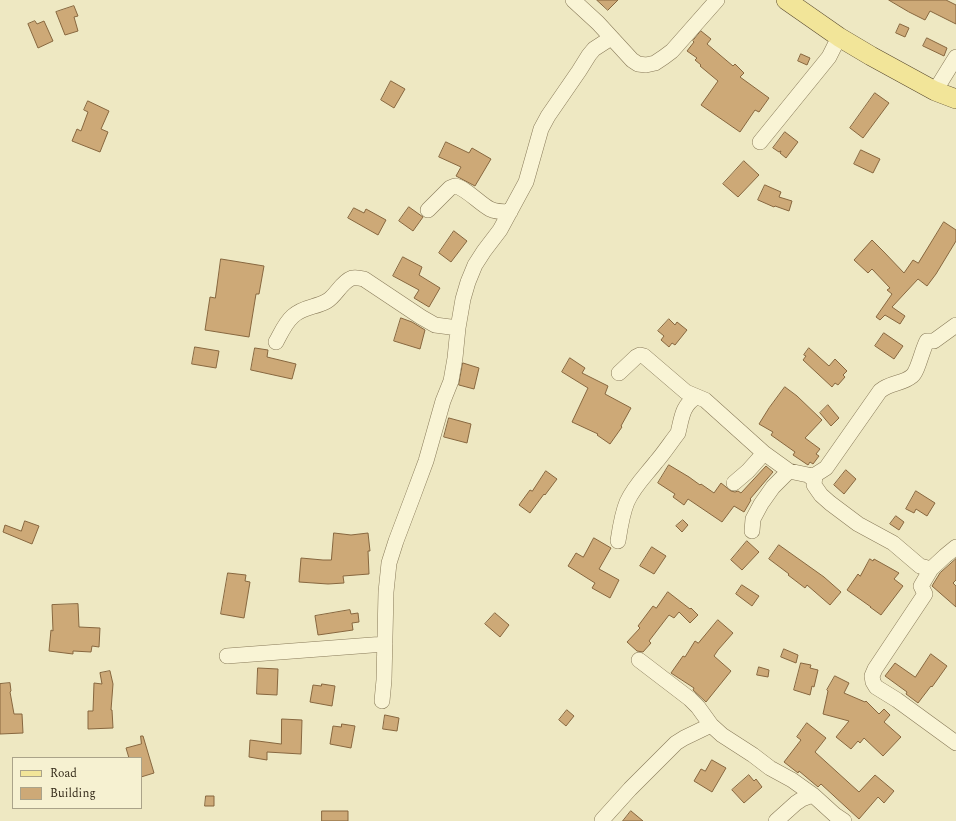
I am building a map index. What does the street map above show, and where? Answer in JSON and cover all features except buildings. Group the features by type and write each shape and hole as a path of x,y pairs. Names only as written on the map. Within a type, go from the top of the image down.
{"main road":[{"path":"786,0 839,37 871,56 935,91 956,99"}],"street":[{"path":"573,0 598,23 632,60 638,64 646,65 655,64 672,51 717,0"},
{"path":"760,142 829,57 839,37"},
{"path":"382,700 384,680 386,592 389,563 426,461 443,401 451,381 458,328 463,299 468,282 475,265 500,230 526,182 541,128 548,116 589,55 594,49 611,38"},
{"path":"935,91 956,57"},
{"path":"428,210 450,188 455,186 461,188 491,210 510,212"},
{"path":"276,342 286,324 292,317 305,308 327,301 346,281 352,278 364,279 421,318 435,324 458,328"},
{"path":"619,373 636,357 640,355 644,356 686,392 705,400 764,453 789,471 809,476 815,475 826,468 874,400 885,387 906,380 915,373 927,341 934,341 956,325"},
{"path":"618,541 622,516 626,503 632,492 678,433 686,406 696,397"},
{"path":"734,483 748,471 764,453"},
{"path":"752,530 753,519 761,504 773,487 789,471"},
{"path":"815,475 814,485 820,495 858,524 894,543 920,566 931,569"},
{"path":"956,547 931,569 921,586 925,594 872,676 876,688 897,700 956,743"},
{"path":"227,656 385,644"},
{"path":"639,660 690,699 711,725 722,735 770,768 792,780 813,795 844,821"},
{"path":"602,820 630,789 676,744 684,738 711,725"},
{"path":"776,821 796,803 813,795"}]}
